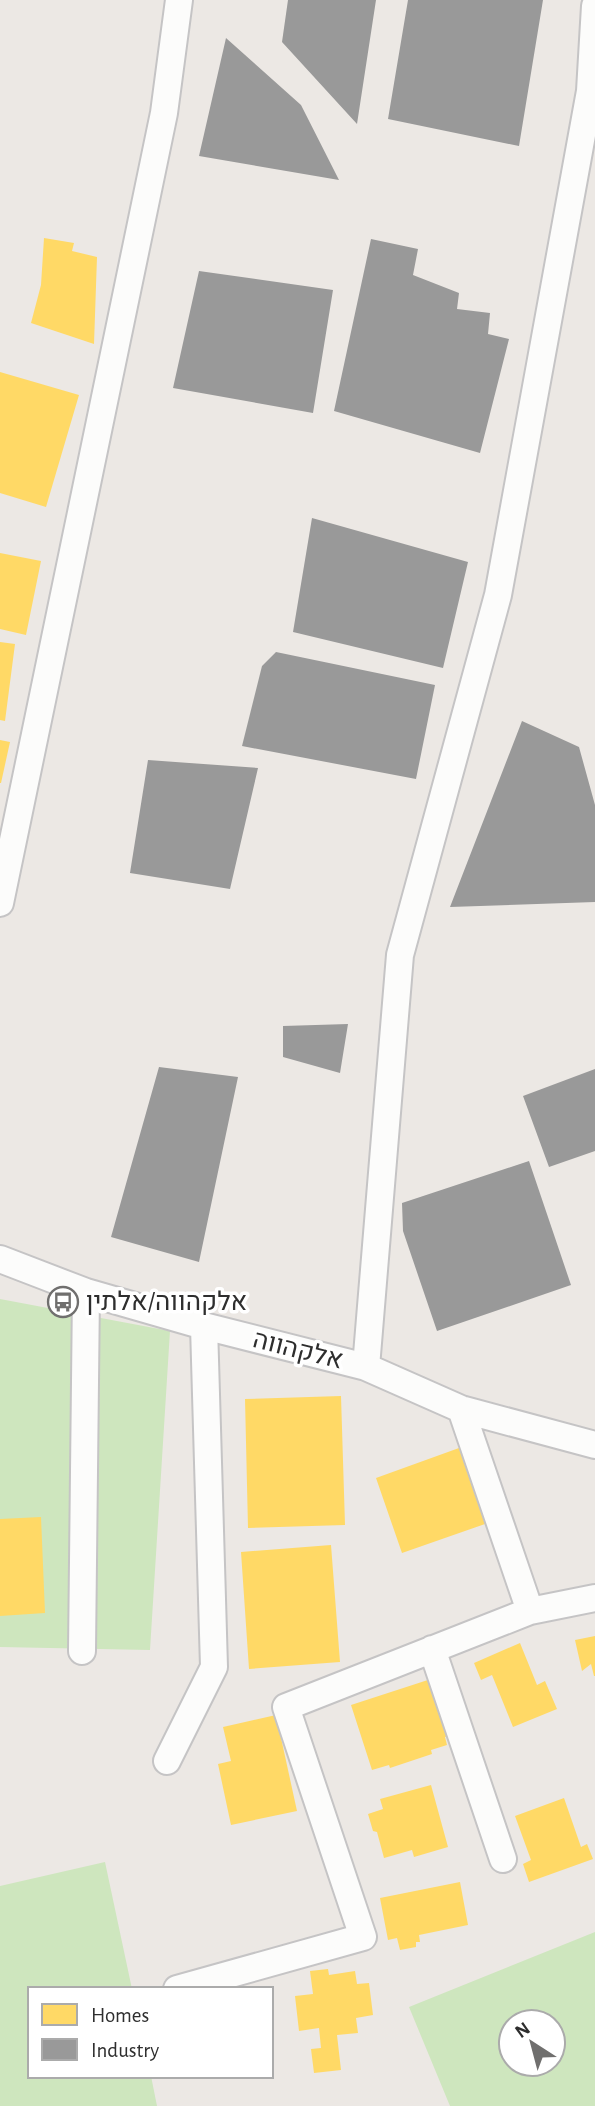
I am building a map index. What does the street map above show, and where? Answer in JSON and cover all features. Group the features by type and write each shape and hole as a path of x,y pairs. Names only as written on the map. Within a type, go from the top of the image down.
{"street":[{"path":"0,903 164,113 179,0"},
{"path":"366,1367 400,955 498,596 590,91 595,6"},
{"name":"אלקהווה","path":"0,1259 86,1292 204,1326 366,1367 461,1409 595,1445"},
{"path":"82,1651 86,1292"},
{"path":"167,1761 214,1667 204,1326"},
{"path":"461,1409 530,1611"},
{"path":"184,1987 363,1937 286,1707 530,1611 595,1598"},
{"path":"432,1649 503,1860"}],"green space":[{"path":"0,1299 170,1331 150,1650 0,1647"},
{"path":"105,1862 132,1987 28,1987 28,2078 151,2078 157,2106 0,2106 0,1886"},
{"path":"595,1932 595,2106 450,2106 409,2007"}],"building: Homes":[{"path":"44,238 74,243 72,251 97,257 94,344 31,323 41,285"},
{"path":"0,372 79,395 46,507 0,493"},
{"path":"0,553 41,561 26,635 0,629"},
{"path":"0,642 15,644 5,721 0,720"},
{"path":"0,740 10,742 1,783 0,783"},
{"path":"341,1396 345,1525 248,1528 245,1399"},
{"path":"459,1448 485,1524 402,1553 376,1478"},
{"path":"41,1517 45,1613 0,1616 0,1519"},
{"path":"331,1545 340,1662 249,1669 241,1552"},
{"path":"595,1636 594,1676 591,1664 582,1671 575,1640"},
{"path":"520,1643 537,1685 545,1681 557,1709 513,1727 492,1675 481,1680 474,1663"},
{"path":"434,1678 453,1735 445,1737 447,1745 431,1750 432,1754 390,1768 389,1765 372,1770 351,1705"},
{"path":"276,1715 297,1811 231,1825 218,1764 231,1761 223,1727"},
{"path":"431,1785 448,1847 414,1857 412,1850 384,1858 377,1832 373,1831 368,1814 383,1809 380,1799"},
{"path":"564,1798 581,1847 587,1844 593,1859 529,1882 523,1864 531,1860 515,1816"},
{"path":"460,1882 468,1925 419,1935 420,1942 416,1942 416,1947 400,1950 397,1938 388,1940 380,1898"},
{"path":"328,1969 329,1975 355,1971 357,1984 369,1983 373,2015 356,2018 358,2033 337,2035 341,2070 314,2073 311,2049 321,2048 319,2028 299,2031 295,1996 313,1994 310,1971"}],"building: Industry":[{"path":"288,0 376,0 357,124 282,42"},
{"path":"408,0 543,0 519,146 388,119"},
{"path":"226,38 301,105 339,180 199,156"},
{"path":"371,239 418,249 413,275 459,293 457,309 490,313 488,334 509,339 480,453 334,411"},
{"path":"199,271 333,290 313,413 173,388"},
{"path":"312,518 468,562 443,668 293,632"},
{"path":"276,652 435,685 416,779 242,746 262,666"},
{"path":"522,721 579,747 595,805 595,902 450,907"},
{"path":"148,760 258,768 230,889 130,873"},
{"path":"348,1024 340,1073 283,1057 283,1026"},
{"path":"159,1067 238,1077 199,1262 111,1237"},
{"path":"595,1069 595,1151 549,1167 523,1096"},
{"path":"529,1161 571,1285 437,1331 403,1231 402,1203"}],"place":[{"name":"אלקהווה/אלתין","path":"63,1302"}]}
